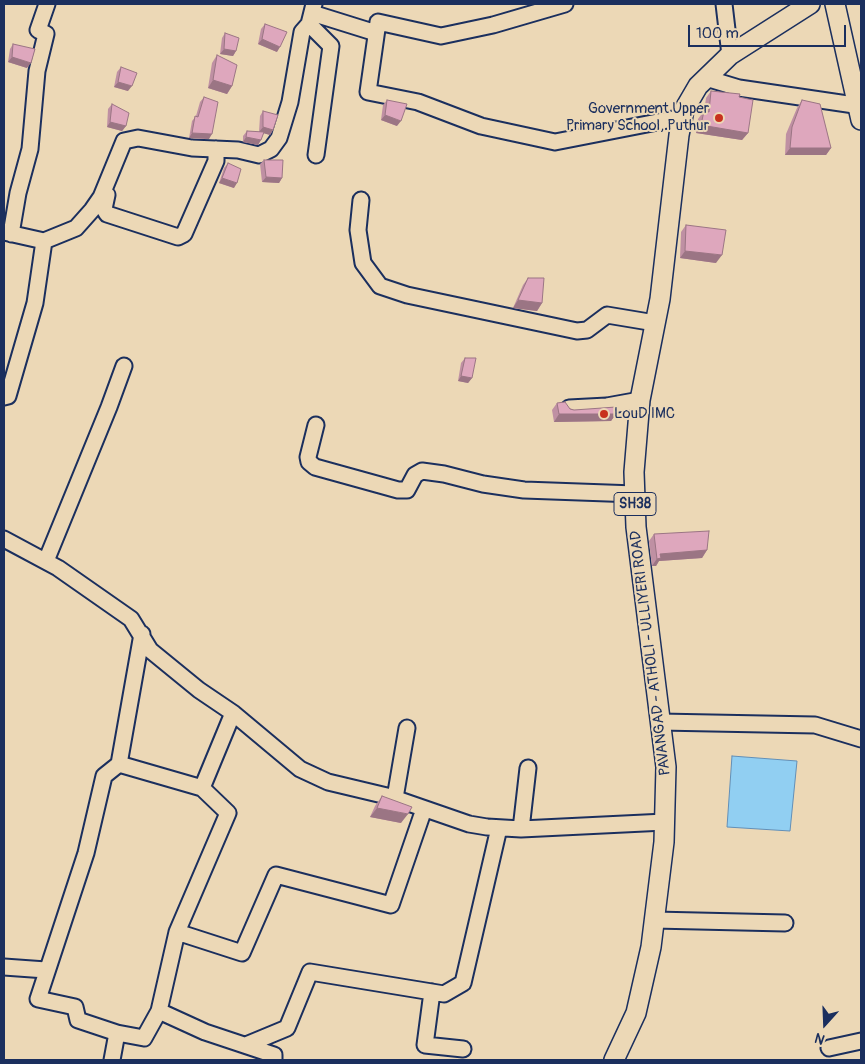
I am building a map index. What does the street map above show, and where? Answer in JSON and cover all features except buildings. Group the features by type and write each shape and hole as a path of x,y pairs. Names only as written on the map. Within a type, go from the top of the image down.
{"main road":[{"name":"PAVANGAD - ATHOLI - ULLIYERI ROAD","path":"614,1060 636,1013 651,947 665,822 666,767 636,527 634,472 640,400 656,323 668,243 672,183 684,110 698,86 730,55 810,4"},
{"path":"835,4 860,111"}],"street":[{"path":"47,4 38,30 46,34 37,71 30,148 8,233 44,241 76,228 103,193 124,141 138,138 192,148 259,155 271,149 279,138 290,102 302,32 312,14"},
{"path":"565,4 494,25 441,36 378,22 368,92 418,102 481,126 555,142 683,117"},
{"path":"724,4 730,55"},
{"path":"312,14 376,33"},
{"path":"312,14 331,46 316,155"},
{"path":"706,78 739,88 860,111"},
{"path":"103,193 107,195 104,209 107,214 178,237 184,234 216,161 216,149"},
{"path":"361,200 358,230 364,263 380,286 407,295 578,331 587,330 602,316 607,315 656,323"},
{"path":"4,397 8,396 35,303 44,241"},
{"path":"46,561 124,366"},
{"path":"569,408 607,406 640,400"},
{"path":"316,425 308,457 315,467 398,490 406,490 415,475 422,472 524,490 635,494"},
{"path":"4,539 46,561 131,619 142,634 150,650 199,690 233,713 300,769 328,782 395,798 469,824 499,828 521,829 665,822"},
{"path":"119,764 202,788 228,813 177,932 158,1011 144,1038 117,1033 78,1020 75,1007 38,999 86,853 104,776 119,764 142,634"},
{"path":"202,788 233,713"},
{"path":"660,722 815,726 861,739"},
{"path":"395,798 407,728"},
{"path":"521,829 528,768"},
{"path":"177,932 242,953 276,875 391,905 424,809"},
{"path":"246,1045 287,1028 310,972 444,994 463,983 499,828"},
{"path":"654,920 785,923"},
{"path":"4,967 46,970"},
{"path":"432,992 425,1044 463,1049"},
{"path":"158,1011 205,1032 274,1055 274,1060"},
{"path":"112,1060 117,1033"},
{"path":"829,1048 861,1040"}],"water":[{"path":"732,756 797,761 790,831 727,827"}],"place":[{"name":"Government Upper Primary School, Puthur","path":"719,118"},
{"name":"LouD IMC","path":"604,414"}]}
